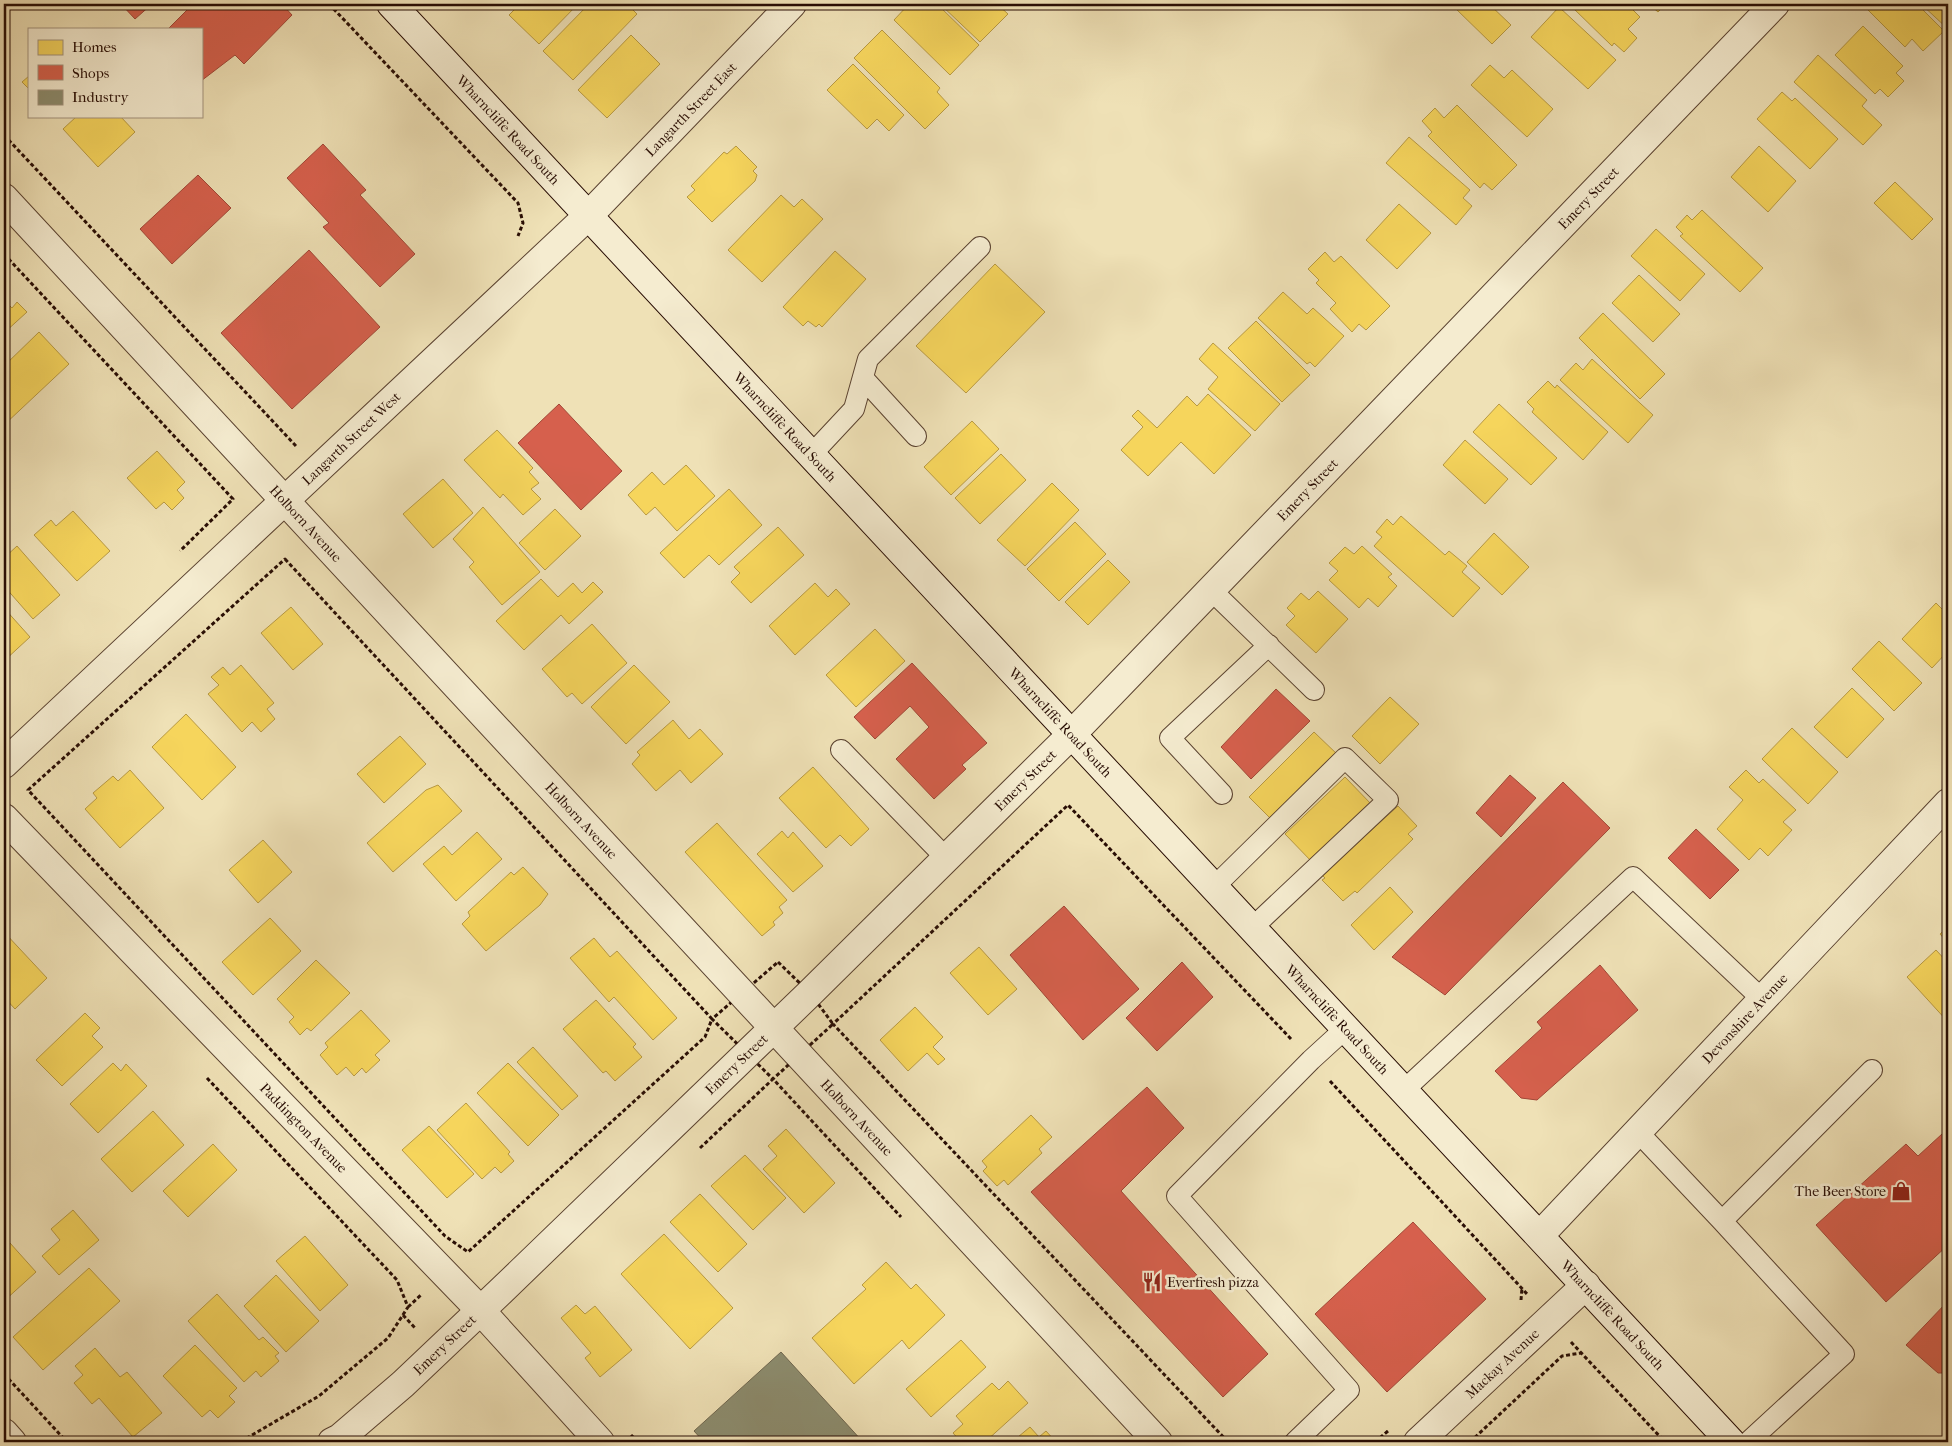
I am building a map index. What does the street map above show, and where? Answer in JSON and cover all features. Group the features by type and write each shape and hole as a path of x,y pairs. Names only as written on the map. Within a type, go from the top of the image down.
{"street":[{"name":"Wharncliffe Road South","path":"391,4 1731,1442"},
{"name":"Langarth Street East","path":"589,215 792,4"},
{"name":"Emery Street","path":"332,1442 340,1438 403,1384 481,1311 1071,735 1775,4"},
{"name":"Holborn Avenue","path":"4,198 1158,1442"},
{"name":"Langarth Street West","path":"4,764 589,215"},
{"name":"Devonshire Avenue","path":"1540,1235 1948,803"},
{"name":"Paddington Avenue","path":"4,818 481,1311 600,1442"},
{"name":"Mackay Avenue","path":"1418,1442 1586,1285"},
{"path":"4,1433 12,1442"}],"lane":[{"path":"811,456 854,409 868,359 980,247"},
{"path":"863,378 916,436"},
{"path":"1210,589 1314,690"},
{"path":"1222,794 1170,738 1269,645"},
{"path":"841,750 946,858"},
{"path":"1214,887 1345,758 1388,800 1252,928"},
{"path":"1404,1091 1633,877 1763,1000"},
{"path":"1295,1442 1350,1390 1177,1196 1311,1060 1346,1028"},
{"path":"1722,1221 1872,1070"},
{"path":"1638,1132 1844,1354 1748,1442"}],"path":[{"path":"329,4 518,203 522,223 516,241"},
{"path":"4,135 296,446 303,440"},
{"path":"4,254 233,499 178,554"},
{"path":"285,559 712,1019 705,1037 468,1252 445,1236 28,790 285,559"},
{"path":"1228,1442 834,1024 1068,805 1311,1060 1664,1442"},
{"path":"200,1071 397,1280 408,1307 388,1338 319,1396 240,1442"},
{"path":"694,1154 773,1079 902,1217"},
{"path":"1470,1442 1562,1356 1581,1353"},
{"path":"4,1374 67,1442"}],"building: Homes":[{"path":"520,4 578,4 539,44 509,15"},
{"path":"589,4 627,4 637,14 573,80 543,51"},
{"path":"909,4 937,4 979,45 950,75 894,20"},
{"path":"940,4 997,4 1008,14 980,42"},
{"path":"1457,4 1489,4 1511,25 1492,44 1454,7"},
{"path":"1576,4 1627,4 1640,17 1628,29 1637,38 1624,52 1614,43 1612,46 1572,7"},
{"path":"1649,4 1666,4 1658,12"},
{"path":"1864,4 1917,4 1944,31 1923,51 1912,39 1905,47"},
{"path":"1921,4 1948,4 1948,29"},
{"path":"1559,7 1616,60 1588,89 1531,37"},
{"path":"1863,26 1903,66 1896,73 1904,81 1888,97 1880,89 1875,94 1835,55"},
{"path":"882,30 940,88 937,92 949,105 925,129 854,58"},
{"path":"631,35 660,64 607,118 578,90"},
{"path":"1818,55 1867,100 1862,106 1882,125 1863,145 1794,82"},
{"path":"853,64 904,115 889,131 877,119 867,129 827,90"},
{"path":"1490,65 1504,78 1512,70 1553,109 1527,137 1471,85"},
{"path":"28,77 28,88 22,82"},
{"path":"1782,92 1792,101 1795,98 1838,139 1810,169 1757,119"},
{"path":"1457,105 1517,165 1492,190 1484,183 1480,188 1428,136 1432,132 1422,121 1435,108 1444,118"},
{"path":"75,118 122,118 135,132 98,167 63,129"},
{"path":"1409,137 1470,190 1463,198 1472,206 1456,225 1386,163"},
{"path":"736,146 757,167 753,171 757,175 755,181 712,222 687,197 695,190 691,186 724,152 727,154"},
{"path":"1759,146 1796,181 1768,212 1731,177"},
{"path":"1895,182 1933,219 1912,240 1874,203"},
{"path":"781,195 794,207 802,199 823,219 762,282 728,250"},
{"path":"1399,204 1431,233 1397,269 1366,240"},
{"path":"1702,210 1763,268 1740,292 1680,236 1683,234 1676,227 1687,215 1692,220"},
{"path":"1656,229 1705,274 1680,301 1631,256"},
{"path":"835,251 866,279 822,327 819,324 816,327 808,321 803,326 783,307"},
{"path":"1325,252 1334,262 1341,256 1390,306 1366,330 1359,324 1352,332 1330,309 1336,303 1316,283 1319,280 1308,269"},
{"path":"995,264 1045,312 966,393 916,346"},
{"path":"1639,275 1680,314 1653,342 1612,303"},
{"path":"1283,292 1307,314 1313,308 1344,336 1315,367 1310,362 1307,364 1258,318"},
{"path":"4,300 12,308 17,302 27,312 4,333"},
{"path":"1603,313 1665,374 1640,399 1579,338"},
{"path":"1256,321 1310,375 1282,402 1228,348"},
{"path":"39,332 69,364 4,425 4,366"},
{"path":"1213,343 1280,404 1255,431 1208,389 1218,377 1199,359"},
{"path":"1592,359 1653,415 1628,443 1560,380 1576,363 1583,370"},
{"path":"1548,381 1555,388 1557,385 1608,432 1583,460 1532,412 1534,409 1527,402"},
{"path":"1208,394 1251,435 1214,474 1181,442 1148,476 1121,450 1143,427 1132,416 1138,410 1157,428 1187,396 1197,406"},
{"path":"1499,404 1557,458 1531,485 1473,432"},
{"path":"972,421 999,449 951,495 924,467"},
{"path":"497,430 533,468 529,472 539,483 531,489 541,499 523,515 503,494 500,498 464,460"},
{"path":"1465,440 1508,479 1485,504 1443,465"},
{"path":"157,451 185,482 177,490 184,498 172,510 164,502 156,509 127,478"},
{"path":"1001,454 1026,480 980,524 955,498"},
{"path":"686,465 715,496 677,531 655,507 646,515 628,495 652,472 664,485"},
{"path":"443,479 473,513 433,548 403,514"},
{"path":"1052,483 1079,510 1025,566 997,540"},
{"path":"729,489 762,525 719,565 709,555 684,578 660,553"},
{"path":"483,507 540,572 502,605 469,567 474,562 453,539"},
{"path":"555,509 581,536 545,570 519,543"},
{"path":"73,511 110,551 77,581 34,535 51,520 56,526"},
{"path":"1401,516 1445,555 1449,551 1467,566 1462,572 1480,588 1453,617 1374,546 1382,537 1376,532 1387,519 1393,525"},
{"path":"1075,522 1106,554 1059,601 1027,569"},
{"path":"778,527 804,555 751,603 731,582 740,573 734,567"},
{"path":"1494,533 1529,567 1502,595 1467,562"},
{"path":"17,546 60,595 33,619 4,586 4,558"},
{"path":"1362,546 1392,574 1388,577 1397,586 1378,607 1368,598 1359,608 1329,580 1338,571 1329,563 1345,547 1354,554"},
{"path":"1108,560 1130,582 1088,625 1065,602"},
{"path":"541,579 558,597 573,583 582,593 593,582 603,592 569,624 561,615 524,650 496,621"},
{"path":"815,583 828,597 836,589 850,604 795,655 769,626"},
{"path":"1318,591 1348,619 1316,653 1286,625 1295,616 1287,608 1301,593 1309,600"},
{"path":"1936,603 1948,615 1948,651 1932,668 1902,639"},
{"path":"291,607 323,644 293,670 261,633"},
{"path":"4,608 30,637 4,661"},
{"path":"592,624 627,663 582,704 572,693 567,697 542,669"},
{"path":"875,629 905,661 856,707 826,675"},
{"path":"1879,641 1922,683 1894,711 1852,669"},
{"path":"241,665 274,703 267,709 275,719 261,732 252,722 242,732 208,694 219,685 211,677 223,667 230,675"},
{"path":"634,665 670,702 626,744 591,707"},
{"path":"1852,688 1884,719 1847,758 1814,727"},
{"path":"1390,697 1419,724 1380,764 1352,736"},
{"path":"186,714 236,767 202,800 152,747"},
{"path":"673,720 689,739 700,729 723,754 691,783 680,770 656,791 632,764 640,755 637,752"},
{"path":"1792,728 1838,772 1808,804 1762,759"},
{"path":"1314,732 1339,756 1274,822 1249,797"},
{"path":"400,736 426,764 384,803 357,774"},
{"path":"813,767 869,829 851,846 840,835 826,848 779,798"},
{"path":"130,770 164,808 120,848 85,809 97,798 93,793 113,776 118,781"},
{"path":"1746,770 1759,783 1763,779 1796,810 1783,822 1792,830 1768,856 1760,848 1749,860 1717,829 1743,800 1729,787"},
{"path":"1345,777 1372,805 1313,863 1285,834"},
{"path":"438,785 462,811 393,872 367,843 426,790"},
{"path":"1398,806 1417,826 1408,834 1413,839 1357,893 1355,891 1343,901 1322,880 1325,878 1322,875"},
{"path":"717,823 787,900 779,907 783,913 773,922 775,925 762,936 685,852"},
{"path":"782,831 788,838 793,832 823,866 793,892 757,854"},
{"path":"477,832 502,859 456,901 423,864 444,846 452,855"},
{"path":"263,840 292,872 258,903 229,870"},
{"path":"523,867 548,894 540,905 486,951 462,924 470,916 468,912 511,872 514,875"},
{"path":"1390,887 1413,912 1374,950 1351,925"},
{"path":"270,918 301,951 253,995 222,962"},
{"path":"1948,927 1948,943 1940,934"},
{"path":"4,932 47,978 15,1009 4,997"},
{"path":"594,938 610,957 617,951 677,1018 653,1040 614,997 609,1002 570,958"},
{"path":"979,947 1017,989 988,1015 950,973"},
{"path":"1936,950 1948,963 1948,1022 1907,977"},
{"path":"316,960 350,993 311,1031 307,1028 300,1035 289,1022 294,1017 277,999"},
{"path":"596,1000 636,1044 633,1047 642,1057 615,1081 606,1071 603,1073 563,1029"},
{"path":"915,1007 943,1037 933,1047 945,1059 938,1065 927,1053 908,1071 880,1040"},
{"path":"361,1010 390,1041 375,1055 380,1060 366,1073 362,1068 354,1076 346,1067 337,1075 320,1055 328,1047 325,1043"},
{"path":"85,1013 100,1028 92,1036 103,1047 62,1086 36,1060"},
{"path":"533,1047 578,1096 562,1110 517,1062"},
{"path":"113,1063 121,1071 126,1064 147,1086 98,1133 70,1104"},
{"path":"508,1063 559,1115 528,1146 477,1093"},
{"path":"466,1103 510,1152 508,1154 514,1161 501,1173 495,1167 482,1179 437,1130"},
{"path":"153,1111 184,1145 132,1192 101,1159"},
{"path":"1031,1115 1052,1137 1039,1149 1042,1153 1008,1185 1004,1180 997,1186 983,1171 987,1167 982,1161"},
{"path":"429,1126 474,1174 447,1198 402,1150"},
{"path":"786,1129 835,1183 804,1213 763,1169 777,1156 768,1146"},
{"path":"213,1144 237,1170 188,1217 163,1191"},
{"path":"745,1155 786,1198 753,1230 711,1186"},
{"path":"700,1194 747,1244 718,1272 670,1222"},
{"path":"73,1210 99,1240 59,1275 42,1256 60,1240 51,1229"},
{"path":"664,1234 733,1308 690,1349 621,1274"},
{"path":"305,1236 348,1285 320,1311 276,1261"},
{"path":"10,1243 36,1272 4,1301 4,1250"},
{"path":"886,1262 911,1289 916,1284 945,1315 909,1349 902,1340 854,1384 812,1338 866,1289 862,1285"},
{"path":"89,1268 120,1301 43,1370 13,1337"},
{"path":"276,1275 319,1321 286,1352 244,1306"},
{"path":"217,1294 259,1340 263,1337 279,1353 275,1356 279,1361 261,1377 256,1371 244,1382 188,1321"},
{"path":"576,1305 585,1314 595,1306 632,1350 600,1377 585,1358 591,1353 561,1318"},
{"path":"961,1340 986,1367 931,1417 906,1389"},
{"path":"195,1345 237,1388 229,1396 235,1402 218,1418 210,1410 202,1417 163,1376"},
{"path":"95,1348 120,1377 127,1372 162,1413 133,1437 99,1398 92,1404 74,1383 83,1375 75,1366"},
{"path":"1008,1381 1028,1403 985,1442 961,1442 953,1433 963,1424 956,1416 992,1383 999,1390"},
{"path":"1030,1427 1039,1437 1046,1431 1056,1442 1012,1442"}],"building: Shops":[{"path":"121,4 152,4 135,19"},
{"path":"193,4 282,4 292,15 244,64 235,55 202,80 202,28 169,28"},
{"path":"323,144 366,190 360,195 415,254 380,287 323,227 329,223 287,178"},
{"path":"198,175 231,208 172,264 140,229"},
{"path":"309,250 380,327 292,409 221,333"},
{"path":"559,404 622,471 581,510 518,443"},
{"path":"912,663 987,743 962,765 966,769 934,799 896,759 929,727 910,706 875,739 854,717"},
{"path":"1276,689 1310,721 1251,779 1221,747"},
{"path":"1510,775 1536,798 1501,837 1476,813"},
{"path":"1563,782 1610,828 1445,995 1392,957"},
{"path":"1696,829 1739,870 1710,899 1668,858"},
{"path":"1064,906 1139,989 1083,1040 1010,955"},
{"path":"1182,962 1213,997 1157,1051 1126,1018"},
{"path":"1600,965 1638,1010 1537,1100 1521,1098 1495,1071 1542,1028 1537,1022"},
{"path":"1147,1087 1184,1128 1121,1191 1268,1354 1223,1397 1031,1192"},
{"name":"The Beer Store","path":"1942,1134 1948,1140 1948,1245 1886,1302 1816,1225 1906,1144 1918,1156"},
{"path":"1413,1222 1486,1299 1387,1392 1315,1314"},
{"path":"1948,1301 1948,1373 1938,1373 1906,1345"}],"building: Industry":[{"path":"781,1352 863,1442 789,1442 784,1436 777,1442 704,1442 694,1431"}],"place":[{"name":"The Beer Store","path":"1901,1191"},
{"name":"Everfresh pizza","path":"1152,1282"}]}
